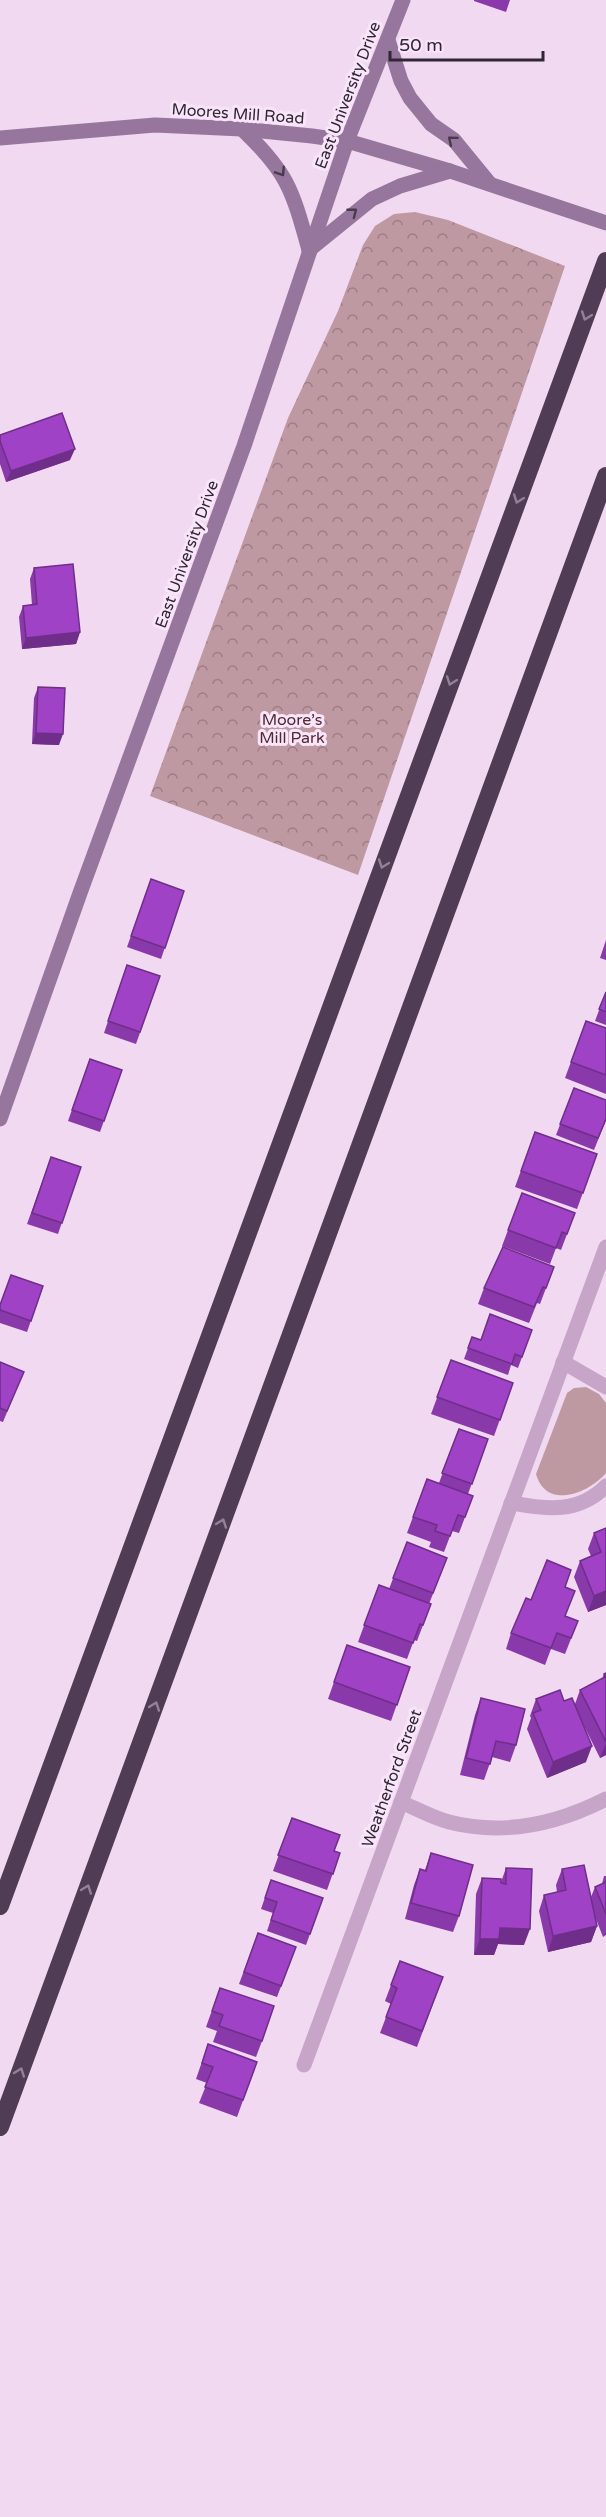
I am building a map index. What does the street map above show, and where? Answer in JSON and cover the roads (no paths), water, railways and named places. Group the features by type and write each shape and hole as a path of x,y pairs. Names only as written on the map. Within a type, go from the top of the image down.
{"highway":[{"path":"0,1906 606,261"},
{"path":"0,2127 606,476"}],"main road":[{"name":"East University Drive","path":"0,1119 80,893 240,457 347,141 403,0"},
{"path":"388,40 401,81 410,98 431,124 454,140 490,184"},
{"name":"Moores Mill Road","path":"0,138 155,125 242,129 347,141 450,171 606,223"},
{"path":"242,129 271,158 284,176 297,204 309,250 372,199 400,186 450,171"}],"street":[{"name":"Weatherford Street","path":"304,2066 606,1247"},
{"path":"563,1362 606,1387"},
{"path":"511,1503 569,1508 595,1497 606,1486"},
{"path":"401,1802 447,1821 481,1827 519,1827 550,1822 580,1812 606,1799"}],"park label":[{"name":"Moore’s Mill Park","path":"292,728"}]}
